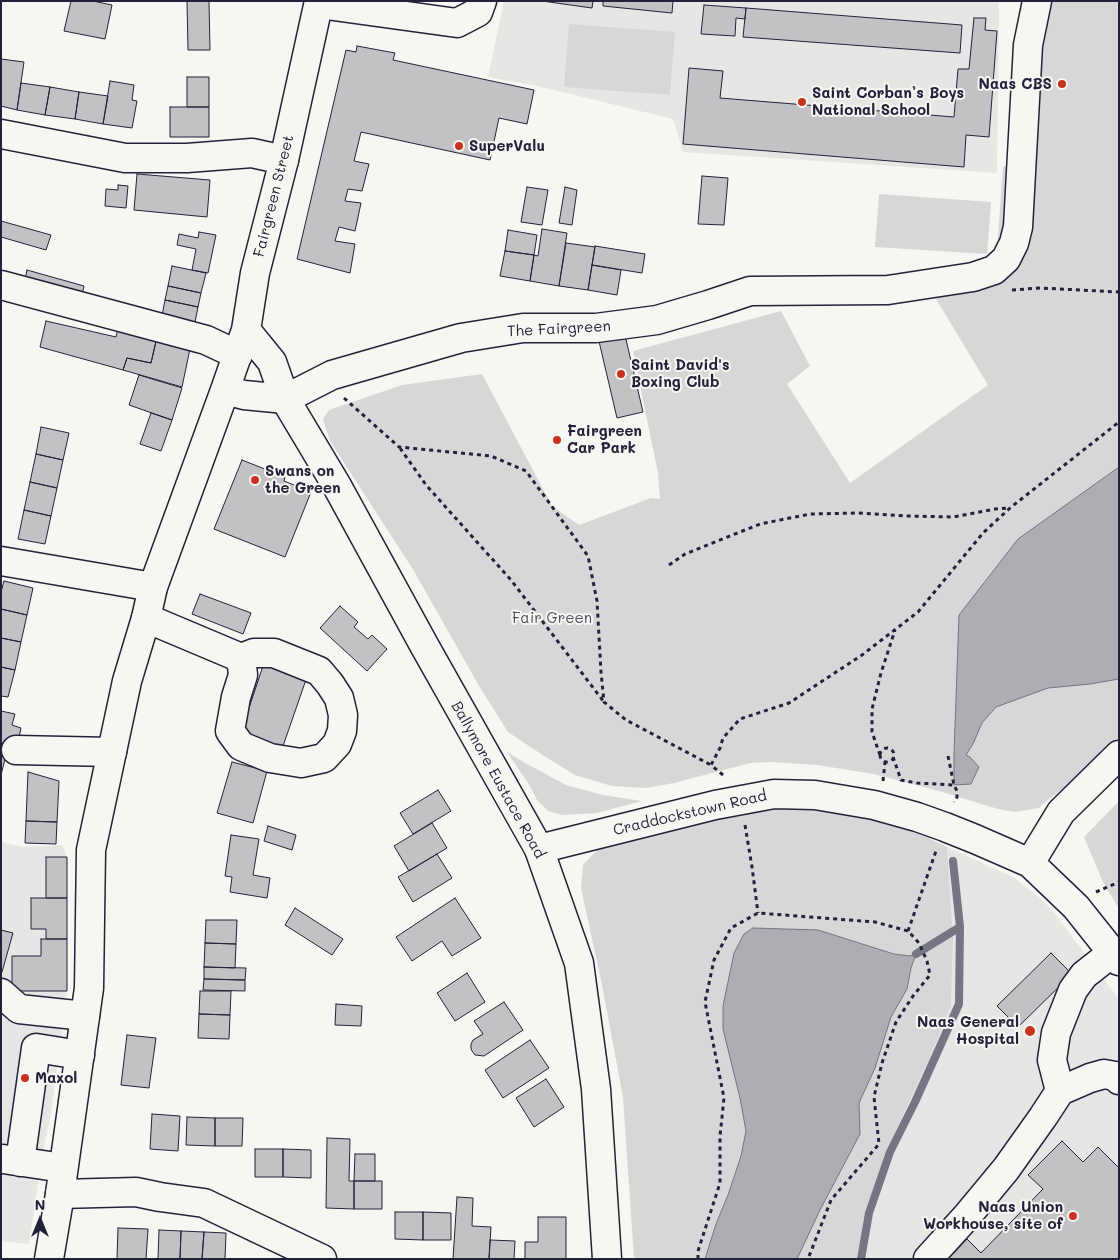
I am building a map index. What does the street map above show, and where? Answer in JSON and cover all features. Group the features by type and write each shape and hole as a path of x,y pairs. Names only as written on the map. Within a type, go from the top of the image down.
{"main road":[{"path":"319,3 457,23 478,12 482,1"},
{"name":"The Fairgreen","path":"285,398 332,375 461,338 524,328 596,328 657,320 750,291 888,290 973,277 994,270 1006,259 1014,243 1018,227 1028,45 1036,1"},
{"name":"Fairgreen Street","path":"49,1259 89,988 91,850 127,681 146,618 153,587 242,343 255,272 284,160 319,3"},
{"path":"1,134 125,158 188,158 252,153 284,160"},
{"path":"1,285 206,340 242,343"},
{"name":"Ballymore Eustace Road","path":"242,343 272,362 285,398 337,486 539,849 579,962 596,1089 607,1259"},
{"path":"225,390 244,395 285,398"},
{"path":"1,561 153,587"},
{"path":"146,618 241,658 254,653 274,653 319,671 339,698 343,715 342,731 337,744 324,758 301,763 270,758 241,746 230,731 236,697 243,675 241,658"},
{"path":"16,750 112,752"},
{"path":"1030,863 1061,812 1119,755"},
{"name":"Craddockstown Road","path":"539,849 715,805 774,794 815,795 874,805 944,827 1030,863 1076,907 1115,957"},
{"path":"1060,1091 1052,1060 1056,1033 1073,990 1084,975 1115,957"},
{"path":"1,993 19,1009 85,1016"},
{"path":"80,1055 36,1048 11,1160 62,1181 204,1203 322,1259"},
{"path":"928,1259 1006,1169 1060,1091 1104,1074 1115,1076 1119,1080"}],"path":[{"path":"1003,290 1040,288 1119,292"},
{"path":"332,375 345,400 399,447 426,485 511,580 604,702 626,720 710,765 722,775"},
{"path":"710,765 720,748 723,738 740,719 789,703 862,655 918,612 983,533 1010,508 1119,422"},
{"path":"399,447 490,456 526,471 588,556 597,601 604,702"},
{"path":"669,564 686,554 760,524 810,514 857,513 953,517 1010,508"},
{"path":"894,757 887,762 882,760 872,732 872,709 895,629"},
{"path":"880,755 884,749 889,748 893,751 901,780 954,785"},
{"path":"948,756 957,797"},
{"path":"745,823 758,913"},
{"path":"908,931 944,827"},
{"path":"698,1259 698,1251 720,1183 720,1136 724,1098 705,1002 714,960 731,928 758,913 875,922 908,931 919,943 927,961 930,975 896,1022 882,1063 874,1097 879,1144 831,1200 808,1259"}],"shaded area":[{"name":"Saint Corban’s Boys National School","path":"504,1 999,1 997,173 683,152 673,119 537,86 488,77"},
{"path":"1119,467 1119,679 1048,688 996,707 982,723 966,755 979,767 971,784 954,785 959,615 1018,539"},
{"path":"1,842 22,847 62,845 67,857 67,991 51,1113 43,1150 29,1244 1,1241"},
{"name":"Naas General Hospital","path":"947,847 1013,877 1040,898 1053,911 1119,999 1119,1259 857,1259 865,1213 886,1152 930,1057 951,1006 953,939"},
{"path":"753,928 818,930 894,954 910,956 916,954 907,989 891,1017 875,1068 859,1103 860,1134 820,1210 797,1259 705,1259 741,1156 746,1131 723,1029 723,1006 734,953 744,934"}],"green space":[{"name":"Fair Green","path":"1052,1 1119,1 1119,740 1076,779 1039,808 1015,812 998,809 874,774 817,765 772,762 750,763 674,783 646,788 612,786 575,775 508,732 479,686 414,571 330,441 323,419 329,410 402,385 482,374 552,506 579,525 651,498 660,499 658,473 633,351 781,311 810,366 787,384 850,483 988,385 936,299 997,251 1003,166 1029,170 1038,76"},
{"path":"569,24 675,32 670,95 564,87"},
{"path":"879,194 991,202 987,254 875,247"},
{"path":"507,752 566,785 603,795 642,801 597,813 562,815 548,811 537,800"},
{"path":"1119,801 1119,909 1103,882 1084,837"},
{"path":"774,804 814,805 871,816 947,847 953,939 951,1006 930,1057 886,1152 865,1213 857,1259 634,1259 623,1097 581,888 583,865 601,846"}],"building":[{"path":"71,1 93,1 112,5 105,39 64,31"},
{"path":"187,1 209,1 210,50 188,50"},
{"path":"542,1 593,1 592,8"},
{"path":"603,1 673,1 672,13 603,6"},
{"path":"704,5 746,8 745,19 736,18 735,36 701,34"},
{"path":"746,8 962,25 960,53 743,37"},
{"path":"974,18 986,18 985,30 997,31 989,137 966,135 964,167 683,144 689,68 723,71 720,98 954,117 958,69 969,69"},
{"name":"SuperValu","path":"357,46 395,53 393,60 534,90 527,124 499,118 490,160 361,132 354,161 369,164 362,191 348,189 345,201 361,203 355,231 339,227 335,241 355,244 350,273 297,259 346,50 356,52"},
{"path":"1,59 24,62 17,110 1,106"},
{"path":"187,77 209,77 209,107 187,107"},
{"path":"110,81 134,85 132,100 137,101 132,128 103,124"},
{"path":"21,83 50,87 45,115 17,110"},
{"path":"50,87 79,92 75,119 45,115"},
{"path":"79,92 108,96 103,124 75,119"},
{"path":"170,107 209,107 209,137 170,137"},
{"path":"137,174 210,180 207,217 134,210"},
{"path":"702,176 728,178 724,225 698,224"},
{"path":"118,185 128,186 126,208 105,206 106,189 118,190"},
{"path":"527,187 548,190 542,225 521,222"},
{"path":"565,187 577,190 572,225 559,223"},
{"path":"1,221 51,235 46,250 1,237"},
{"path":"542,229 567,233 559,286 530,281 534,255 538,256"},
{"path":"508,230 537,235 534,255 505,251"},
{"path":"199,232 216,235 208,273 192,270 196,249 177,245 179,234 198,238"},
{"path":"566,243 595,247 588,290 559,286"},
{"path":"595,246 645,254 642,273 592,265"},
{"path":"505,251 534,255 530,281 500,276"},
{"path":"592,265 621,270 617,295 588,290"},
{"path":"172,266 206,273 201,293 168,286"},
{"path":"27,270 84,286 81,299 24,284"},
{"path":"168,286 201,293 198,307 165,300"},
{"path":"165,300 198,307 194,327 161,321"},
{"path":"46,321 116,337 118,328 157,337 151,363 127,358 123,370 40,347"},
{"name":"Saint David's Boxing Club","path":"624,331 643,412 617,418 598,337"},
{"path":"157,337 191,344 182,387 123,370 127,358 151,363"},
{"path":"139,375 182,388 172,420 129,405"},
{"path":"151,413 172,420 161,451 140,444"},
{"path":"41,427 69,433 63,460 36,454"},
{"path":"36,454 63,460 57,488 30,482"},
{"path":"242,460 285,477 284,481 311,492 285,557 214,529"},
{"path":"30,482 57,488 51,516 24,510"},
{"path":"24,510 51,516 45,544 18,539"},
{"path":"4,581 33,588 27,615 1,609 1,592"},
{"path":"200,594 251,613 243,634 192,614"},
{"path":"340,606 358,622 354,627 368,639 372,635 387,649 367,671 320,628"},
{"path":"1,609 27,615 21,642 1,638"},
{"path":"1,638 21,642 15,670 1,667"},
{"path":"266,657 309,671 282,749 240,735"},
{"path":"1,667 15,670 8,697 1,696"},
{"path":"1,711 15,714 12,725 21,728 14,761 5,759 1,775"},
{"path":"232,762 267,771 253,823 217,813"},
{"path":"28,772 59,781 57,822 26,821"},
{"path":"438,790 451,811 413,834 400,813"},
{"path":"26,821 57,822 56,844 25,843"},
{"path":"432,823 447,848 409,871 394,846"},
{"path":"268,826 296,835 292,850 264,841"},
{"path":"231,835 259,839 253,875 270,878 267,898 230,892 232,877 225,876"},
{"path":"437,854 452,878 413,902 398,877"},
{"path":"46,857 67,857 67,898 46,898"},
{"path":"31,898 67,898 67,939 46,939 46,929 31,929"},
{"path":"455,898 481,938 452,956 442,941 412,961 396,937"},
{"path":"295,908 343,939 332,955 285,925"},
{"path":"206,920 237,920 236,944 205,943"},
{"path":"1,930 13,933 2,972 1,972"},
{"path":"41,939 67,939 67,991 12,991 12,956 41,956"},
{"path":"205,943 236,944 235,968 204,967"},
{"path":"1051,953 1072,974 1018,1027 997,1006"},
{"path":"204,967 246,968 245,980 204,979"},
{"path":"467,973 485,1002 455,1021 437,993"},
{"path":"204,979 245,980 245,991 203,990"},
{"path":"200,991 231,991 230,1015 199,1014"},
{"path":"504,1002 523,1030 484,1056 475,1055 471,1044 473,1040 483,1034 474,1021"},
{"path":"336,1004 362,1006 361,1026 335,1025"},
{"path":"199,1014 230,1015 229,1039 198,1038"},
{"path":"127,1035 156,1038 149,1088 121,1085"},
{"path":"530,1040 549,1068 503,1098 485,1070"},
{"path":"546,1079 564,1107 534,1127 516,1098"},
{"path":"152,1114 180,1116 178,1151 150,1149"},
{"path":"187,1117 215,1118 215,1146 186,1145"},
{"path":"215,1118 243,1118 242,1146 215,1146"},
{"path":"327,1138 350,1139 349,1181 354,1181 354,1209 326,1208"},
{"path":"1062,1141 1083,1162 1098,1147 1119,1168 1119,1259 948,1259 967,1239 981,1253 1043,1189 1028,1175"},
{"path":"255,1149 283,1149 283,1177 255,1177"},
{"path":"283,1149 311,1150 311,1178 283,1177"},
{"path":"355,1154 375,1154 375,1181 354,1181"},
{"path":"354,1181 382,1181 382,1209 354,1209"},
{"path":"457,1197 473,1198 472,1226 491,1227 489,1259 453,1259"},
{"path":"395,1212 423,1212 423,1240 395,1239"},
{"path":"423,1212 451,1213 451,1240 423,1240"},
{"path":"538,1217 566,1217 566,1259 525,1259 525,1242 538,1242"},
{"path":"118,1228 148,1229 146,1259 117,1259"},
{"path":"159,1230 181,1231 180,1259 158,1259"},
{"path":"181,1231 204,1232 202,1259 180,1259"},
{"path":"204,1232 226,1233 225,1259 202,1259"},
{"path":"490,1240 515,1241 514,1259 489,1259"}],"waterway":[{"path":"916,954 960,927 953,861"},
{"path":"861,1259 869,1213 890,1152 915,1102 959,1004 960,927"}],"place":[{"name":"Naas CBS","path":"1062,84"},
{"name":"Saint Corban’s Boys National School","path":"802,102"},
{"name":"SuperValu","path":"459,146"},
{"name":"Saint David's Boxing Club","path":"621,374"},
{"name":"Fairgreen Car Park","path":"557,440"},
{"name":"Swans on the Green","path":"255,480"},
{"name":"Naas General Hospital","path":"1030,1031"},
{"name":"Maxol","path":"25,1078"},
{"name":"Naas Union Workhouse, site of","path":"1073,1216"}]}
